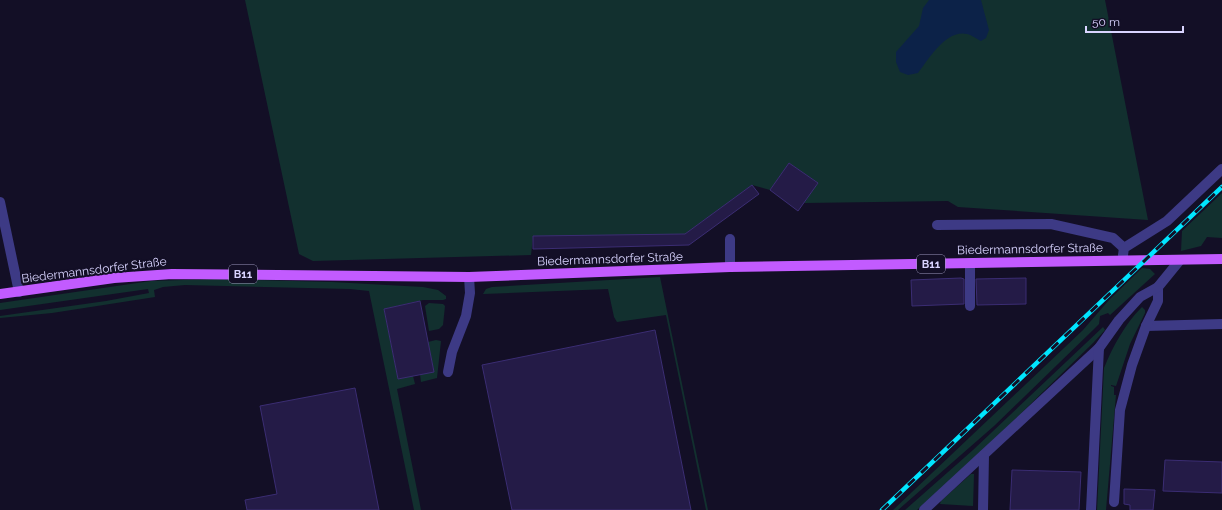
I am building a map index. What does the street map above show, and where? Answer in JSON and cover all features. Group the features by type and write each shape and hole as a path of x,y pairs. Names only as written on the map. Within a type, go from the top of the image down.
{"main road":[{"name":"Biedermannsdorfer Straße","path":"0,294 114,278 172,274 469,277 730,268 1222,259"}],"street":[{"path":"1124,248 1167,221 1222,169"},
{"path":"0,202 19,292"},
{"path":"937,225 1050,224 1113,238 1124,248"},
{"path":"730,239 730,268"},
{"path":"1123,261 1124,248"},
{"path":"924,510 1099,348 1119,320 1140,297 1158,287 1180,260"},
{"path":"970,263 970,306"},
{"path":"448,372 452,352 467,311 470,293 469,277"},
{"path":"1114,502 1120,410 1132,365 1146,326 1158,301 1158,287"},
{"path":"1146,326 1222,324"},
{"path":"1091,510 1099,348"},
{"path":"983,510 984,455"}],"green space":[{"path":"245,0 1105,0 1148,220 958,207 948,201 804,203 818,183 789,163 770,190 752,185 685,234 533,237 531,255 313,261 299,254"},
{"path":"1222,193 1222,238 1207,237 1201,246 1181,251 1182,231"},
{"path":"1142,268 1150,269 1155,274 1110,315 1108,313 1100,316 1099,324 994,426 898,510 893,510 1083,330 1109,300"},
{"path":"660,277 708,510 706,510 666,315 617,322 614,317 608,289 483,294 486,289 492,287"},
{"path":"215,279 332,282 423,287 438,290 446,296 446,299 443,300 423,300 384,309 398,379 413,376 415,384 397,389 421,510 414,510 369,291 350,289 185,285 163,287 154,290 155,297 52,313 0,318 0,316 106,301 149,293 148,289 0,310 0,303 151,281"},
{"path":"429,303 443,304 445,306 443,325 439,329 429,331 425,306"},
{"path":"1142,307 1145,310 1145,313 1130,344 1116,386 1111,385 1114,387 1114,395 1116,395 1106,510 1097,510 1104,368 1120,336"},
{"path":"1103,327 1105,330 1093,343 1009,425 917,510 905,510 973,450"},
{"path":"436,340 441,341 437,378 421,382 420,374 434,371 428,342"},
{"path":"971,474 974,474 973,506 940,504 941,501"}],"water":[{"path":"929,0 981,0 989,30 986,38 981,41 967,34 952,36 938,47 918,73 908,75 900,72 896,62 896,52 919,26 923,8"}],"building":[{"path":"789,163 818,183 798,211 770,190"},
{"path":"752,185 759,194 689,245 533,249 533,236 685,234"},
{"path":"1026,278 1026,304 977,305 976,279"},
{"path":"964,279 964,304 912,306 911,280"},
{"path":"420,301 434,372 398,379 384,309"},
{"path":"655,330 691,510 512,510 482,365"},
{"path":"355,388 379,510 247,510 245,500 277,494 260,406"},
{"path":"1165,460 1222,462 1222,493 1163,491"},
{"path":"1012,470 1081,472 1079,510 1010,510"},
{"path":"1124,489 1155,490 1153,510 1130,510 1130,505 1124,504"}],"railway":[{"path":"882,510 1222,187"}]}
